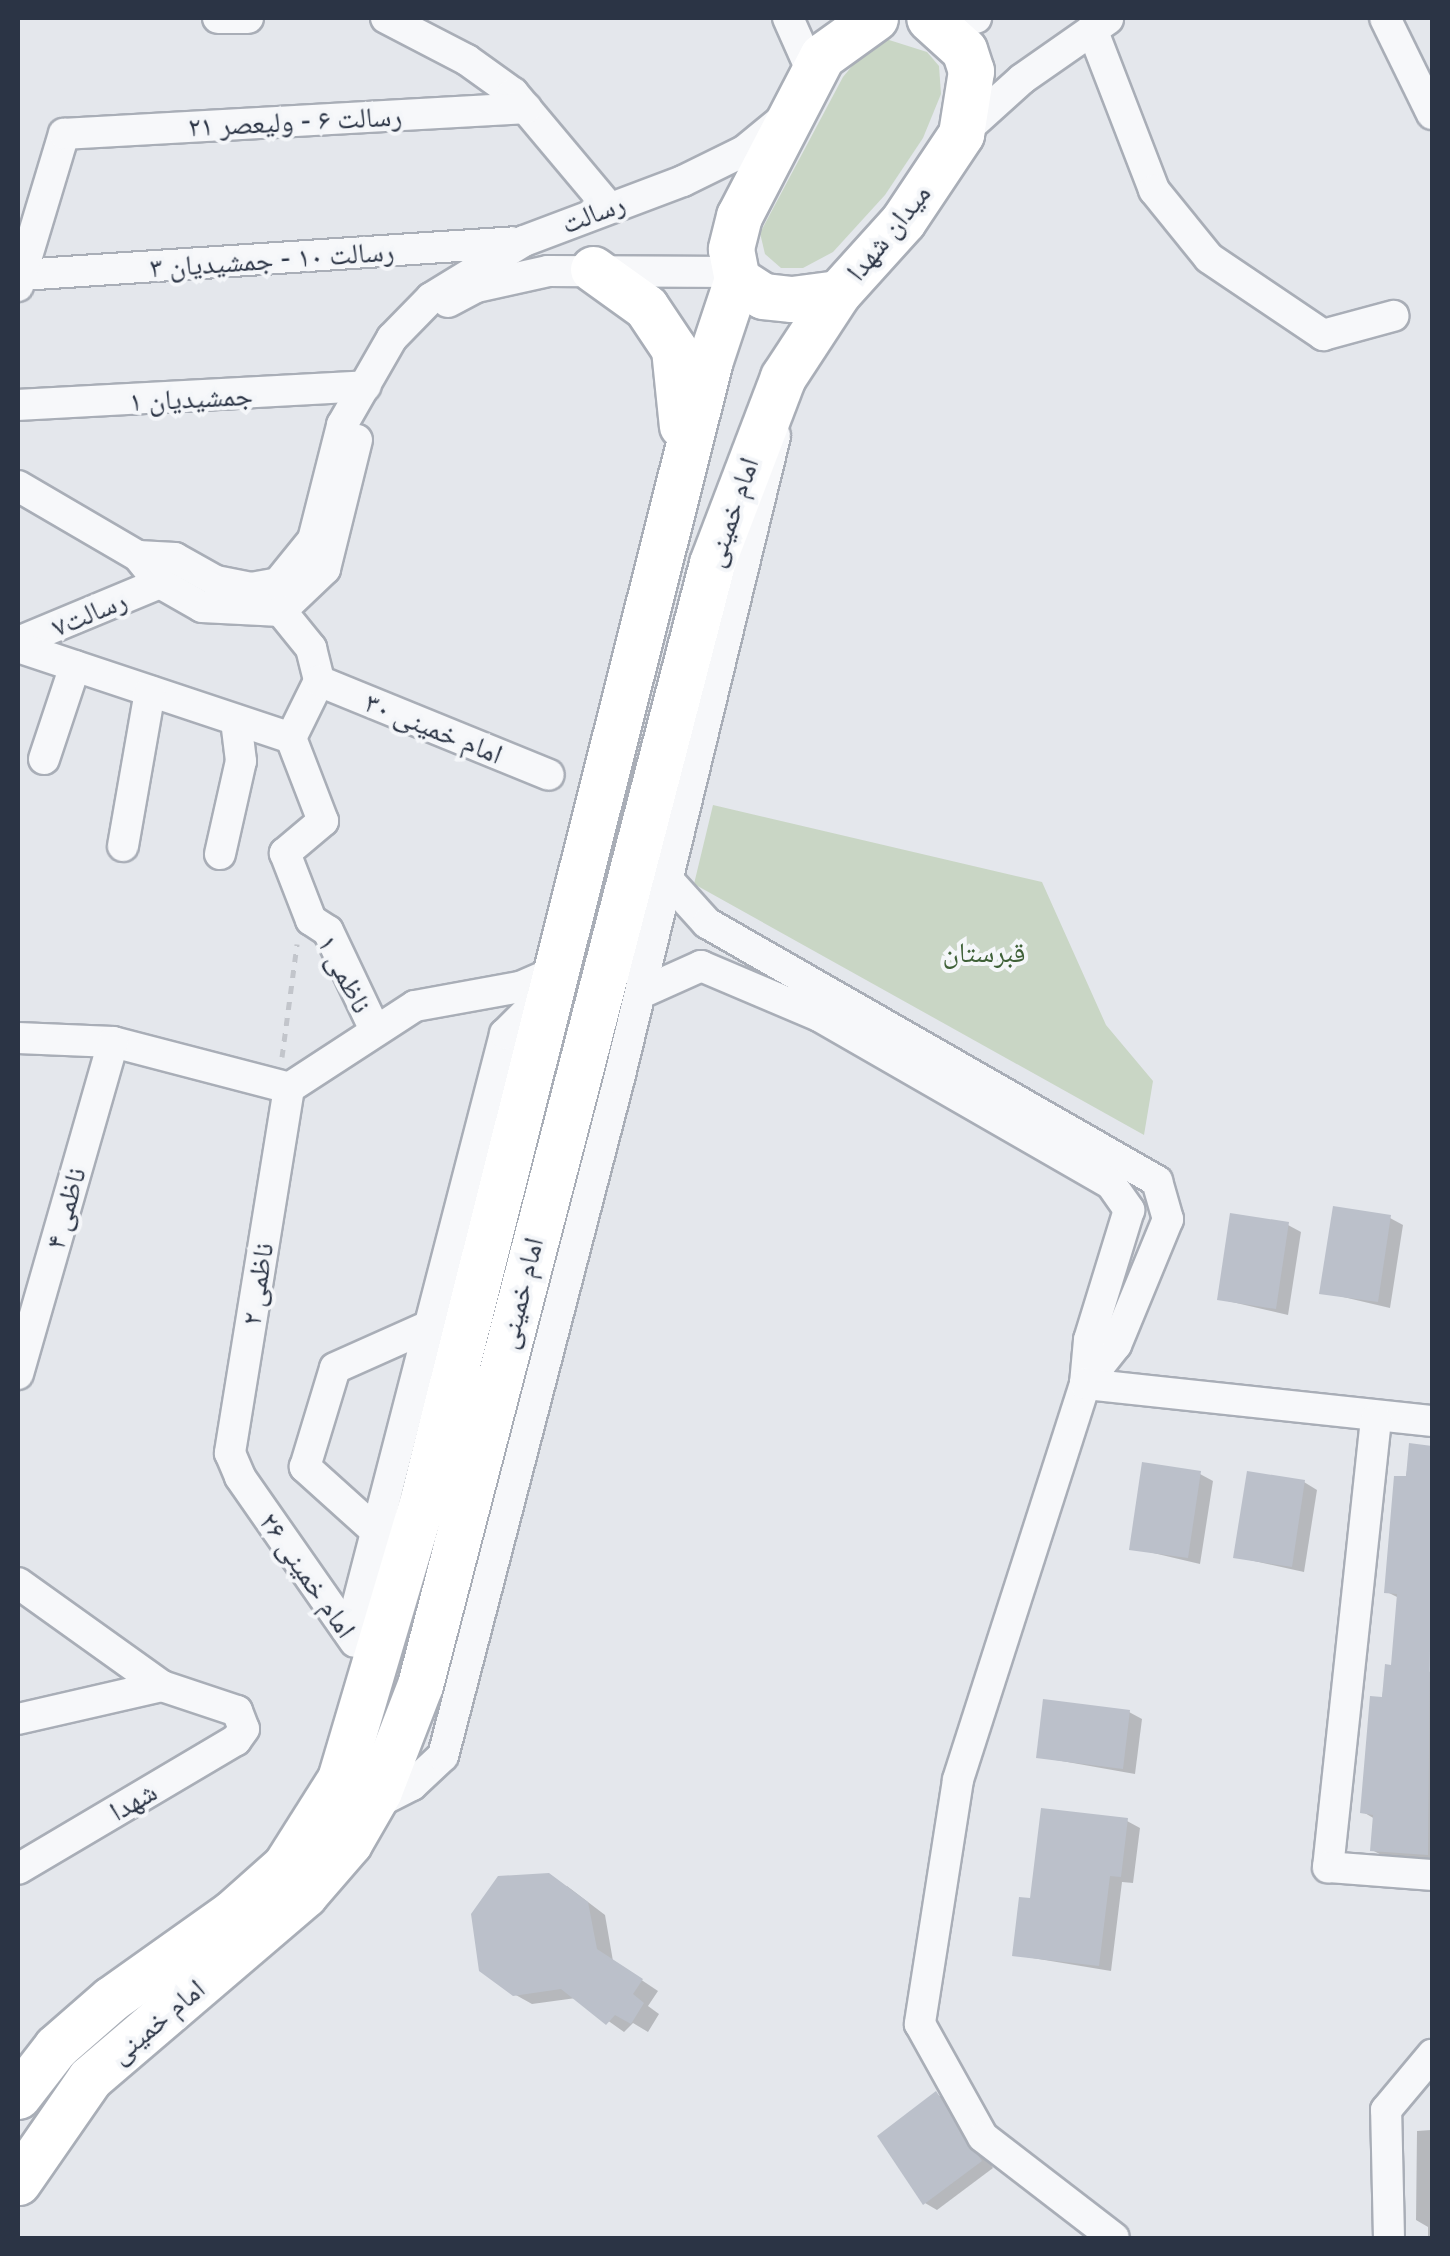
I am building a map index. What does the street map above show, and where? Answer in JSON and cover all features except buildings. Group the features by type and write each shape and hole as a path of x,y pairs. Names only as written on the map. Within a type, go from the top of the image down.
{"highway":[{"path":"736,276 731,250 739,216 822,48 875,18"},
{"name":"میدان شهدا","path":"736,276 763,296 792,300 838,293 903,221 961,134 970,71 949,20"},
{"path":"593,269 646,307 674,349 686,456"},
{"name":"امام خمینی","path":"18,2096 56,2047 97,2011 285,1866 340,1778 373,1674 556,978 686,456 736,276"},
{"name":"امام خمینی","path":"18,2182 90,2078 304,1895 369,1806 420,1685 569,1178 712,563 782,377 838,293"}],"street":[{"path":"218,18 248,18"},
{"path":"386,18 467,60 526,108 608,204"},
{"path":"788,18 822,48"},
{"path":"1385,18 1432,114"},
{"path":"961,134 1022,79 1101,23 1154,190 1208,258 1323,336 1393,316"},
{"name":"رسالت ۶ - ولیعصر ۲۱","path":"19,280 64,134 526,108"},
{"name":"رسالت","path":"138,556 176,558 216,581 251,588 278,583 313,540 342,425 406,326 460,274 608,204 683,181 744,151 789,114"},
{"name":"رسالت ۱۰ - جمشیدیان ۳","path":"19,280 524,241"},
{"name":"رسالت","path":"406,326 476,287 548,271 593,269 736,276"},
{"path":"569,1178 640,993 770,478 782,377"},
{"path":"18,644 290,738 319,681 312,648 281,611 325,570 347,498 360,398"},
{"name":"جمشیدیان ۱","path":"18,405 360,398"},
{"name":"رسالت","path":"18,486 138,556 160,583 202,607 281,611"},
{"name":"رسالت۷","path":"18,644 160,583"},
{"path":"44,759 76,666"},
{"name":"امام خمینی ۳۰","path":"319,681 549,775"},
{"path":"123,846 150,691"},
{"path":"220,854 241,761 236,720"},
{"name":"ناظمی ۱","path":"290,738 323,821 285,853 311,920 328,931 375,1030"},
{"path":"669,881 706,922 1157,1181 1168,1219 1116,1345 1085,1384"},
{"path":"706,922 691,953 701,966 820,1016 1111,1184 1129,1210"},
{"path":"640,993 701,966"},
{"path":"18,1038 113,1042 288,1088 415,1006 556,978"},
{"path":"350,1633 505,1034 556,978"},
{"name":"ناظمی ۴","path":"18,1374 113,1042"},
{"name":"ناظمی ۲","path":"240,1477 230,1452 288,1088"},
{"path":"1129,1210 1162,1198"},
{"path":"1114,2238 983,2137 920,2024 958,1780 1085,1384 1089,1340 1129,1210"},
{"path":"376,1532 305,1467 335,1368 429,1326"},
{"path":"1085,1384 1376,1419 1432,1422"},
{"path":"1376,1419 1328,1867 1432,1875"},
{"name":"امام خمینی ۲۶","path":"240,1477 350,1633 373,1674"},
{"path":"18,1583 162,1686"},
{"path":"18,1719 162,1686"},
{"name":"شهدا","path":"18,1869 236,1740 244,1728 236,1712 162,1686"},
{"path":"1388,2238 1386,2110 1432,2055"}],"path":[{"path":"288,1088 281,1050 297,944 311,920"}],"green space":[{"path":"886,39 927,52 939,66 941,94 923,138 885,195 833,252 803,268 781,268 765,254 760,233 843,77 866,49"},
{"name":"قبرستان","path":"713,805 1042,882 1106,1025 1153,1081 1144,1135 694,884"}]}
